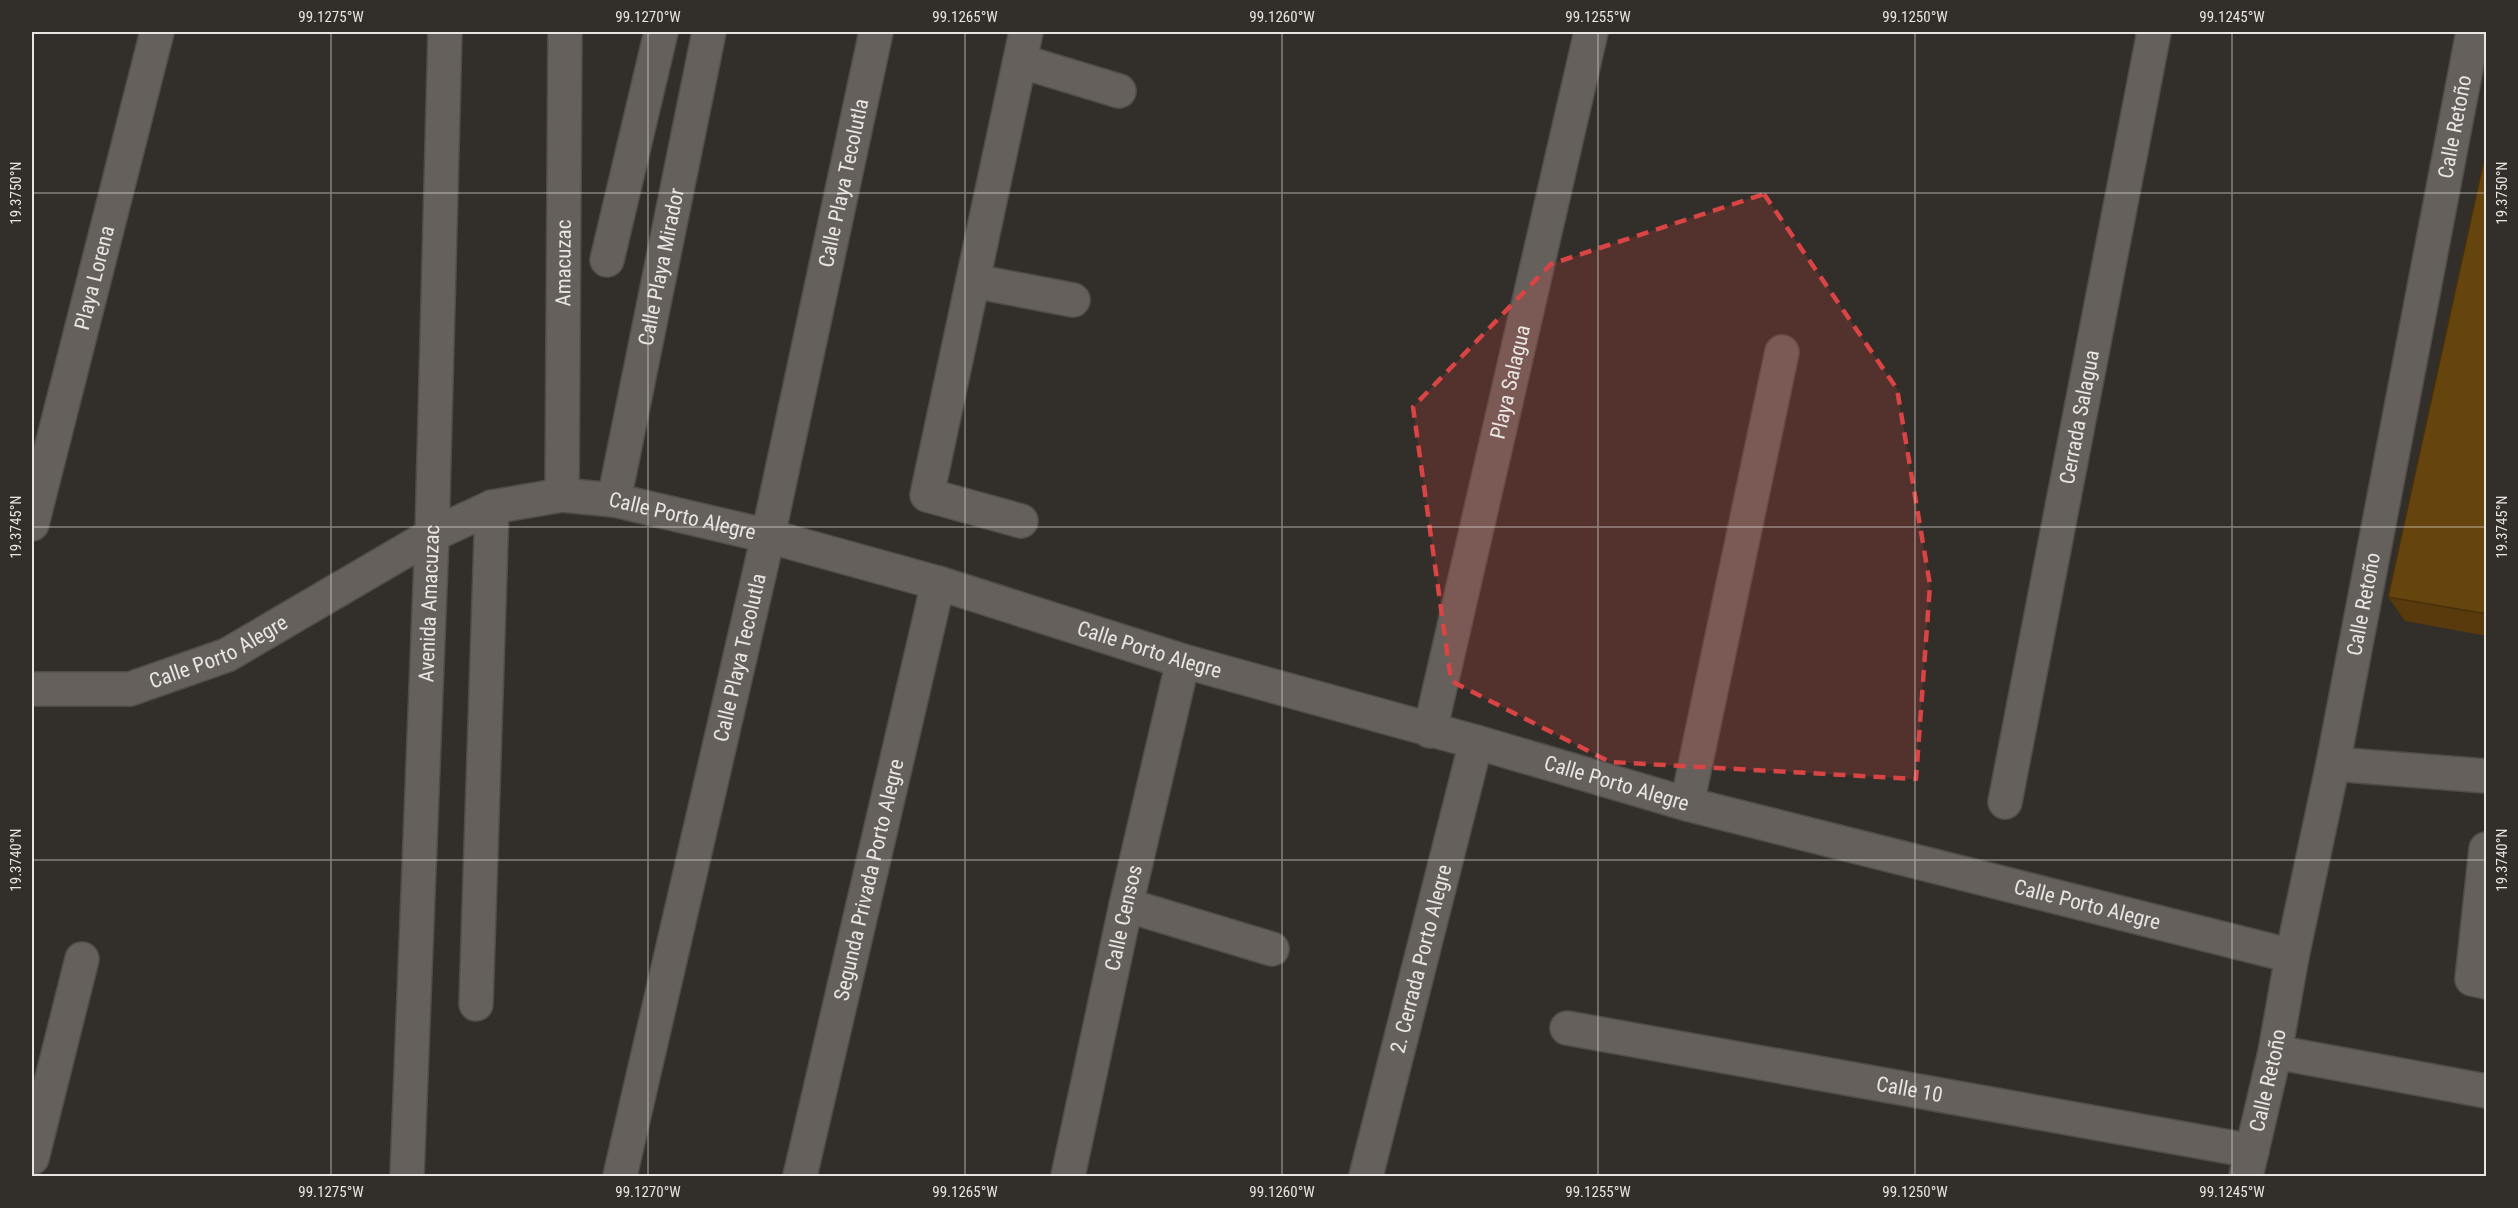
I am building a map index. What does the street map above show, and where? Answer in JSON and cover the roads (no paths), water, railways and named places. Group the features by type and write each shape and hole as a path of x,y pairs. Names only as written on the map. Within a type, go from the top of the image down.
{"street":[{"name":"Playa Lorena","path":"32,524 157,32"},
{"name":"Avenida Amacuzac","path":"407,1176 432,535 445,32"},
{"name":"Amacuzac","path":"562,495 565,32"},
{"path":"607,260 661,32"},
{"name":"Calle Playa Mirador","path":"614,500 709,32"},
{"name":"Calle Playa Tecolutla","path":"620,1176 768,536 876,32"},
{"name":"Playa Salagua","path":"1430,731 1591,32"},
{"name":"Cerrada Salagua","path":"2005,802 2154,32"},
{"name":"Calle Retoño","path":"2249,1164 2275,1052 2292,956 2333,764 2473,32"},
{"path":"1021,521 927,495 1023,46 1119,91"},
{"path":"973,281 1073,300"},
{"path":"1687,804 1782,352"},
{"name":"Calle Porto Alegre","path":"32,689 130,689 227,655 432,535 492,507 562,495 614,500 768,536 938,583 1184,661 1476,742 1687,804 2292,956"},
{"path":"476,1004 492,507"},
{"name":"Segunda Privada Porto Alegre","path":"800,1176 938,583"},
{"name":"Calle Censos","path":"1068,1176 1126,905 1184,661"},
{"name":"2. Cerrada Porto Alegre","path":"1366,1176 1476,742"},
{"path":"2333,764 2487,776"},
{"path":"2487,849 2472,979 2487,982"},
{"path":"1126,905 1272,949"},
{"path":"32,1158 82,959"},
{"name":"Calle 10","path":"1567,1028 2249,1164"},
{"path":"2275,1052 2487,1091"}]}
